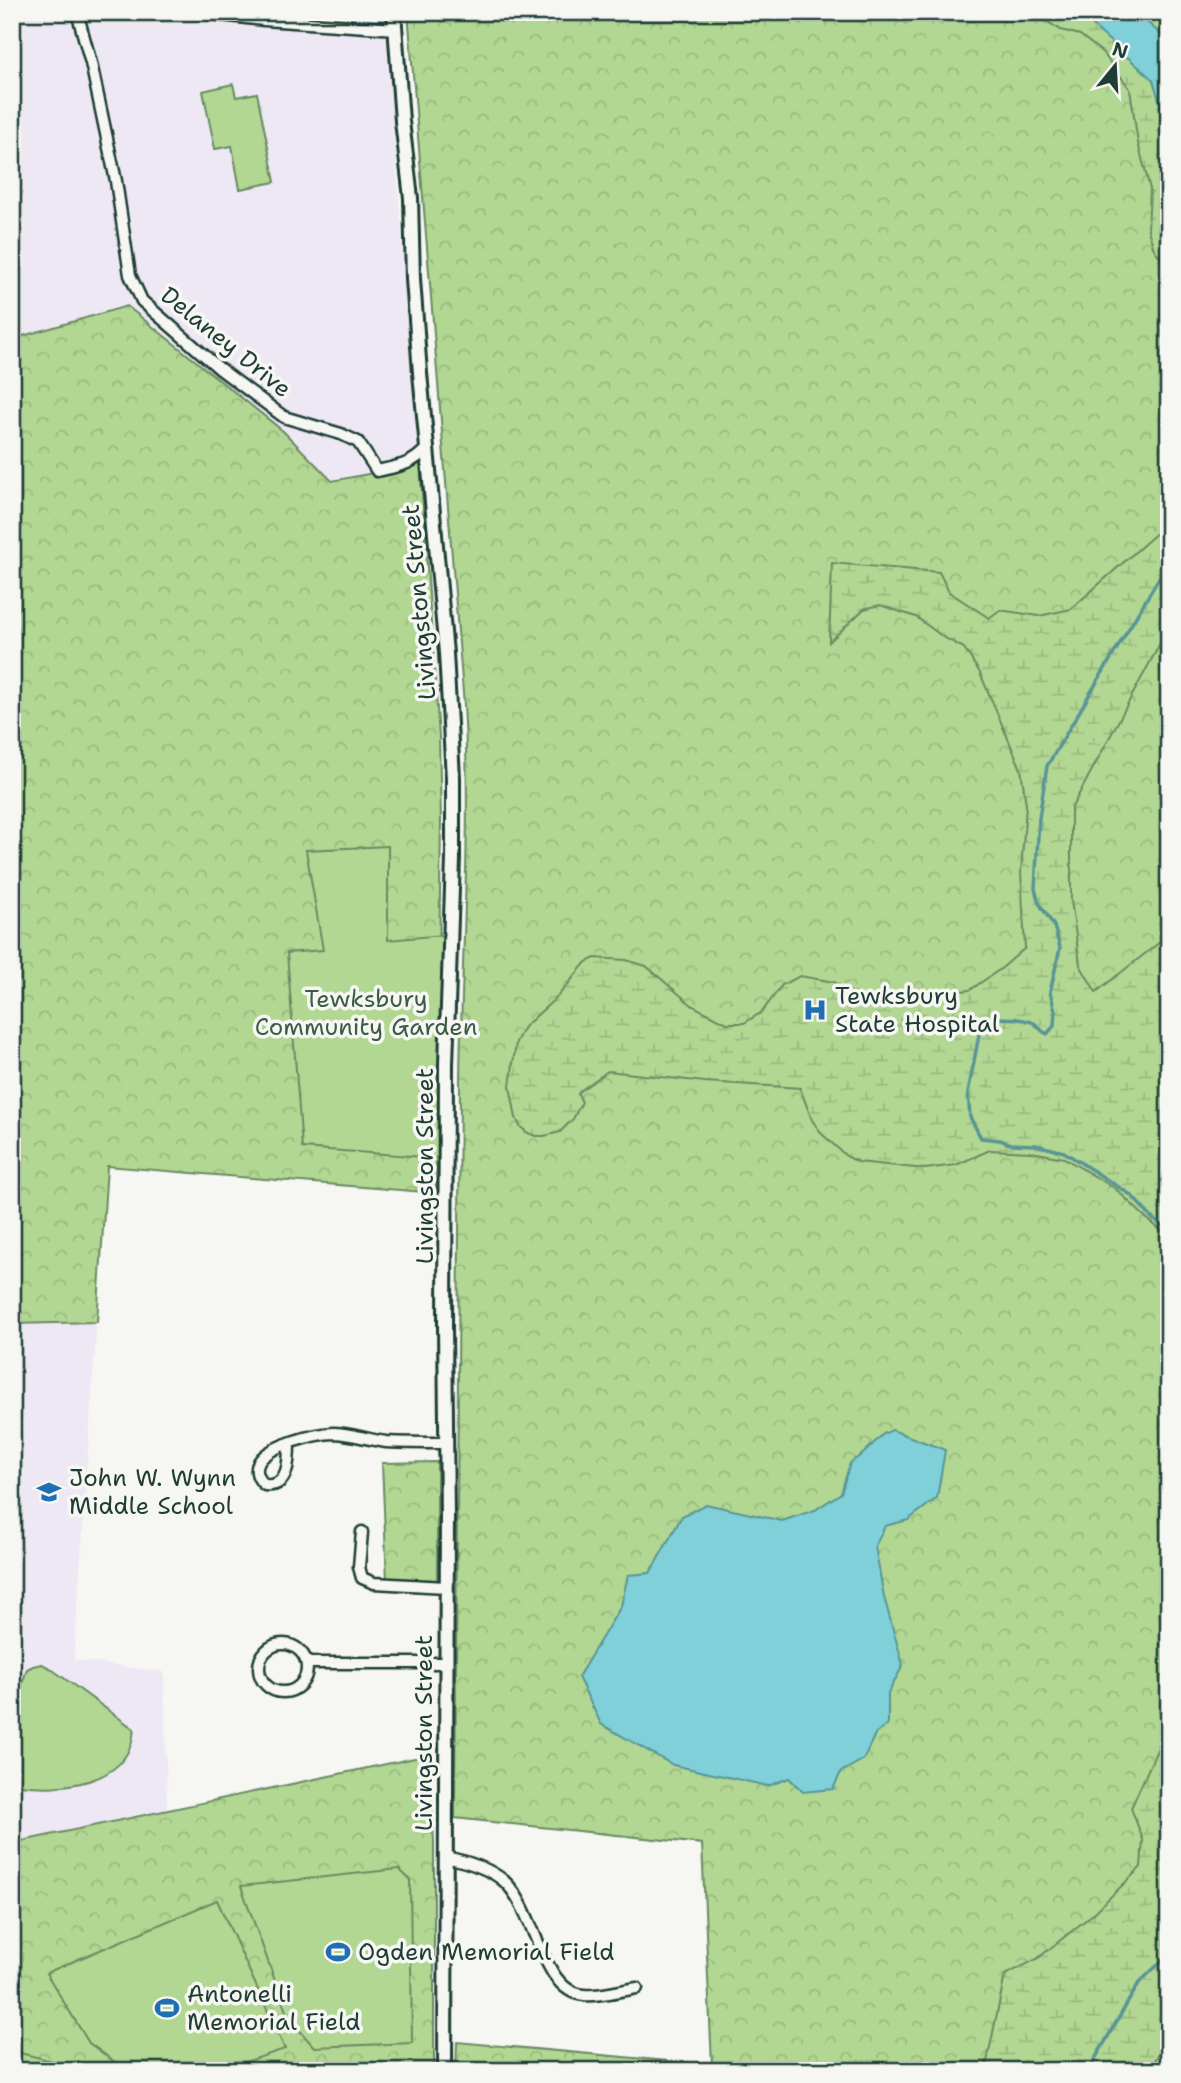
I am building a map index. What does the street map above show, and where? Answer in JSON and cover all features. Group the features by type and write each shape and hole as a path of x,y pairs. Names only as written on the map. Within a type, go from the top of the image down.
{"street":[{"name":"Delaney Drive","path":"77,12 91,63 116,181 130,275 142,301 220,369 284,416 358,442 377,471 416,460 427,447"},
{"path":"195,12 264,20 396,29"},
{"name":"Livingston Street","path":"394,12 411,198 413,279 446,653 453,789 446,1064 445,2071"},
{"path":"289,1443 331,1433 385,1441 446,1443"},
{"path":"362,1532 359,1567 362,1578 374,1583 446,1587"},
{"path":"282,1644 298,1649 307,1662 305,1677 296,1689 289,1692 268,1687 259,1674 261,1657 273,1646 282,1644"},
{"path":"307,1662 445,1663"},
{"path":"445,1857 465,1861 506,1882 528,1916 549,1970 565,1987 583,1996 637,1988"}],"shaded area":[{"path":"12,12 385,12 439,737 441,819 436,1193 107,1166 74,1660 164,1672 167,1811 12,1843"}],"green space":[{"name":"Tewksbury State Hospital","path":"408,12 1169,12 1169,2071 456,2071 457,2042 712,2065 702,1844 455,1818 460,1085 467,847 466,752"},
{"path":"1040,12 1169,12 1169,269 1154,249 1148,230 1150,189 1138,143 1130,89 1103,53 1080,35 1061,30 1043,19"},
{"path":"233,84 236,97 257,93 275,182 240,189 232,146 215,149 203,91"},
{"path":"127,306 283,431 332,481 420,464 439,737 441,819 436,1193 107,1166 97,1322 12,1324 12,339"},
{"path":"1169,522 1169,627 1071,809 1071,900 1080,965 1096,992 1169,935 1169,1237 1116,1189 1064,1158 1031,1152 990,1150 956,1165 925,1169 858,1162 846,1156 822,1134 812,1120 800,1088 705,1082 608,1071 580,1091 578,1094 582,1102 573,1119 560,1132 535,1136 520,1126 510,1086 516,1042 524,1027 558,996 586,962 595,958 626,960 646,966 693,1006 727,1023 744,1023 762,1012 782,985 800,976 834,982 851,992 886,1005 934,994 970,990 1025,948 1021,872 1026,805 1021,769 980,673 964,648 943,637 916,617 880,605 864,609 829,642 832,563 939,572 949,592 989,618 1000,610 1039,616 1071,609"},
{"name":"Tewksbury Community Garden","path":"388,846 388,940 443,935 438,1158 302,1148 287,953 323,950 306,850"},
{"path":"437,1462 437,1580 387,1581 382,1463"},
{"path":"42,1664 134,1729 131,1745 123,1760 111,1770 96,1778 62,1786 12,1784 12,1715 27,1669"},
{"path":"1169,1723 1169,2033 1150,2071 985,2071 1005,1975 1037,1959 1093,1914 1141,1867 1143,1840 1131,1808"},
{"path":"429,1755 434,1841 434,2071 12,2071 12,1843"},
{"name":"Ogden Memorial Field","path":"399,1869 410,1880 412,2043 314,2047 288,2017 241,1886"},
{"name":"Antonelli Memorial Field","path":"217,1900 285,2049 236,2065 190,2071 143,2071 123,2068 89,2043 46,1973"},
{"path":"12,2051 76,2067 86,2071 12,2071"}],"water":[{"path":"1087,12 1128,12 1141,17 1169,41 1169,132 1153,80 1082,16"},
{"path":"892,1430 945,1450 937,1498 908,1520 885,1526 875,1546 884,1597 903,1665 888,1694 888,1724 875,1734 864,1759 841,1772 833,1789 803,1792 789,1778 768,1786 673,1765 601,1724 578,1677 621,1606 628,1575 650,1573 682,1516 706,1504 782,1521 815,1510 841,1493 850,1463 883,1434"}],"waterway":[{"path":"1169,561 1047,766 1039,818 1035,889 1039,903 1054,926 1060,948 1050,992 1055,1011 1054,1026 1047,1034 1030,1021 994,1018 980,1029 968,1093 970,1117 981,1138 1011,1144 1036,1145 1064,1152 1131,1195 1152,1218 1169,1231"},
{"path":"1088,2071 1139,1983 1169,1954"}],"place":[{"name":"Tewksbury State Hospital","path":"815,1010"},
{"name":"John W. Wynn Middle School","path":"49,1492"},
{"name":"Ogden Memorial Field","path":"338,1952"},
{"name":"Antonelli Memorial Field","path":"167,2008"}]}
